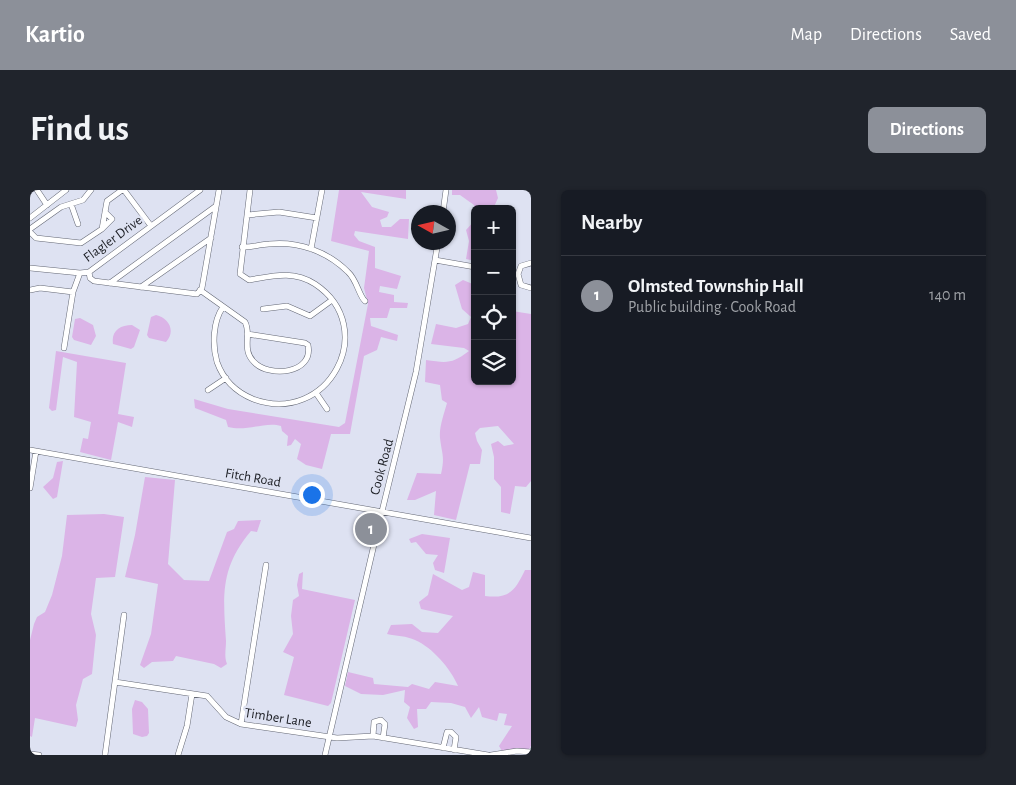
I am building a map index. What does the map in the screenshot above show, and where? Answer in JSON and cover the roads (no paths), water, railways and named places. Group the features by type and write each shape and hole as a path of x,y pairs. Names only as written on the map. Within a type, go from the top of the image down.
{"street":[{"path":"37,190 47,205"},
{"path":"30,218 66,190"},
{"path":"91,190 83,200 61,207 30,231 36,238 78,244 102,229 104,212 109,198 123,190 151,226"},
{"name":"Flagler Drive","path":"30,268 80,274 89,272 200,190"},
{"path":"89,272 91,280 190,295 197,294 200,290 211,238 219,190"},
{"path":"224,307 217,317 214,348 218,363 226,378 243,394 265,402 288,403 316,393 334,374 344,350 343,326 332,300 316,285 297,276 278,274 251,280 244,279 239,269 250,190"},
{"path":"311,248 322,190"},
{"path":"443,205 446,190"},
{"path":"71,204 78,224"},
{"path":"110,283 216,206"},
{"path":"247,215 279,212 317,218"},
{"path":"141,287 211,238"},
{"path":"242,247 281,243 311,248 328,257 349,273 356,281 360,296 365,301"},
{"name":"Cook Road","path":"325,755 381,512 416,372 437,250"},
{"path":"435,260 471,266"},
{"path":"516,272 521,266 531,263"},
{"path":"64,348 73,292 80,274"},
{"path":"516,275 521,285 531,288"},
{"path":"30,290 40,288 73,292"},
{"path":"200,290 245,322 247,334 246,349 251,360 261,368 285,372 300,365 308,354 308,345 247,334"},
{"path":"262,309 287,306 310,316 332,300"},
{"path":"208,390 226,378"},
{"path":"316,393 327,409"},
{"path":"30,488 33,451"},
{"name":"Fitch Road","path":"33,451 531,538"},
{"path":"241,724 266,565"},
{"path":"105,755 124,615"},
{"name":"Timber Lane","path":"115,682 207,696 226,717 241,724 329,737 373,736 489,755 517,750 531,752"},
{"path":"178,755 187,726 192,694"},
{"path":"373,736 374,722 381,720 384,724 383,738"},
{"path":"443,748 444,736 447,732 451,732 456,737 454,750"},
{"path":"30,754 39,755"}],"place":[{"name":"Olmsted Township Hall","path":"371,529"}]}
